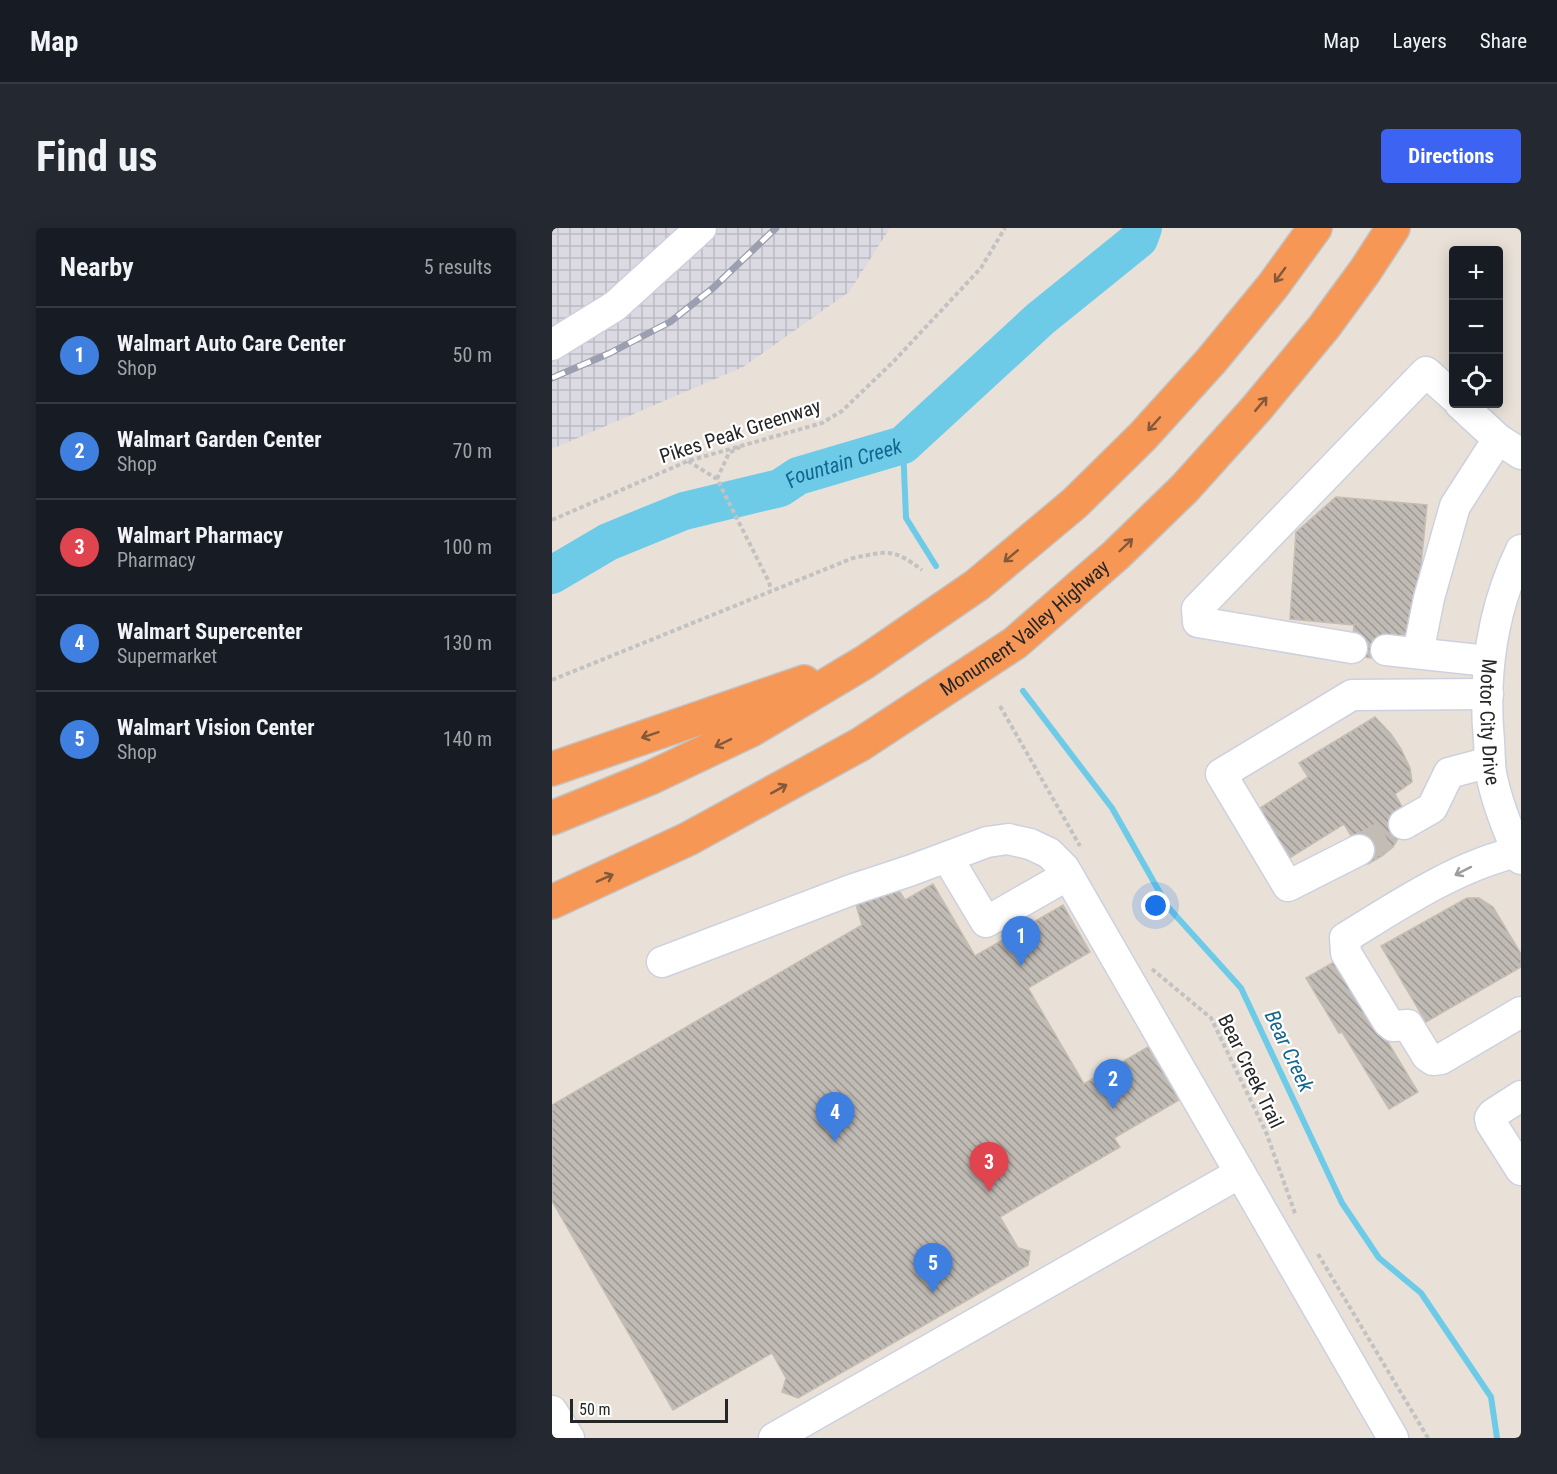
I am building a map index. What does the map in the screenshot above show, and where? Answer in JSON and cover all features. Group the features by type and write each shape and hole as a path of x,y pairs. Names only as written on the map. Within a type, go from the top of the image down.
{"highway":[{"path":"552,818 650,777 751,730 865,662 977,585 1075,503 1143,436 1211,361 1272,288 1315,228"},
{"name":"Monument Valley Highway","path":"552,902 688,839 861,744 1015,643 1116,555 1185,488 1256,409 1324,327 1393,228"},
{"path":"552,769 865,662"}],"street":[{"path":"552,345 615,306 701,228"},
{"path":"1352,648 1198,622 1197,609 1426,372 1449,393"},
{"path":"1418,653 1429,598 1455,506 1510,446 1465,408"},
{"name":"Motor City Drive","path":"1519,856 1508,830 1512,805 1492,776 1487,724 1488,661 1498,612 1521,550"},
{"path":"1386,651 1488,661"},
{"path":"1359,850 1288,886 1221,774 1352,695 1488,694"},
{"path":"1404,824 1432,808 1449,773 1490,762"},
{"path":"662,962 851,890 987,842 1008,839 1030,844 1075,863 1240,1173 1393,1438"},
{"path":"1519,856 1499,856 1468,868 1345,938 1347,953 1388,1022 1393,1026 1408,1025 1427,1056 1433,1060 1441,1059 1521,1012"},
{"path":"947,857 986,922 1075,863"},
{"path":"1517,1154 1491,1123 1490,1118 1521,1096"},
{"path":"774,1438 1240,1173"},
{"path":"552,1411 569,1438"}],"path":[{"name":"Pikes Peak Greenway","path":"552,520 688,460 822,423 842,411 893,362 981,268 1005,228"},
{"path":"717,479 729,453 748,443"},
{"path":"688,460 717,479 771,590"},
{"path":"552,680 853,558 884,552 903,555 922,570"},
{"path":"1000,706 1075,863"},
{"name":"Bear Creek Trail","path":"1148,966 1211,1018 1266,1132 1302,1226"},
{"path":"1314,1246 1428,1438"}],"shaded area":[{"path":"552,228 890,228 849,292 743,367 552,449"}],"building":[{"path":"1336,497 1427,505 1414,637 1387,635 1385,660 1351,655 1354,625 1290,619 1296,532"},
{"path":"1375,717 1401,749 1410,768 1412,782 1395,794 1402,807 1409,804 1400,835 1393,847 1368,864 1344,824 1288,859 1257,810 1308,777 1299,763"},
{"path":"933,884 975,956 1063,905 1090,952 1028,988 1084,1084 1148,1047 1179,1100 1114,1138 1120,1147 1000,1217 1018,1248 1030,1251 1028,1265 798,1398 782,1392 786,1378 772,1353 673,1410 552,1201 552,1105 862,925 855,901 898,889 905,900"},
{"path":"1467,898 1479,898 1493,907 1521,954 1521,967 1426,1022 1381,946"},
{"path":"1341,958 1371,1014 1418,1092 1389,1109 1306,978"}],"waterway":[{"name":"Fountain Creek","path":"552,575 608,542 684,511 780,488 798,476 903,445 1040,319 1139,239 1143,228"},
{"name":"Bear Creek","path":"903,445 906,518 936,566"},
{"name":"Bear Creek","path":"1023,691 1112,808 1168,907 1241,988 1342,1203 1379,1258 1421,1293 1491,1397 1497,1438"}],"tunnel":[{"path":"1359,850 1404,824"}],"railway":[{"path":"552,378 610,353 670,322 713,288 776,228"}],"place":[{"name":"Walmart Auto Care Center","path":"1021,966"},
{"name":"Walmart Garden Center","path":"1113,1109"},
{"name":"Walmart Supercenter","path":"835,1142"},
{"name":"Walmart Pharmacy","path":"989,1192"},
{"name":"Walmart Vision Center","path":"933,1293"}]}
